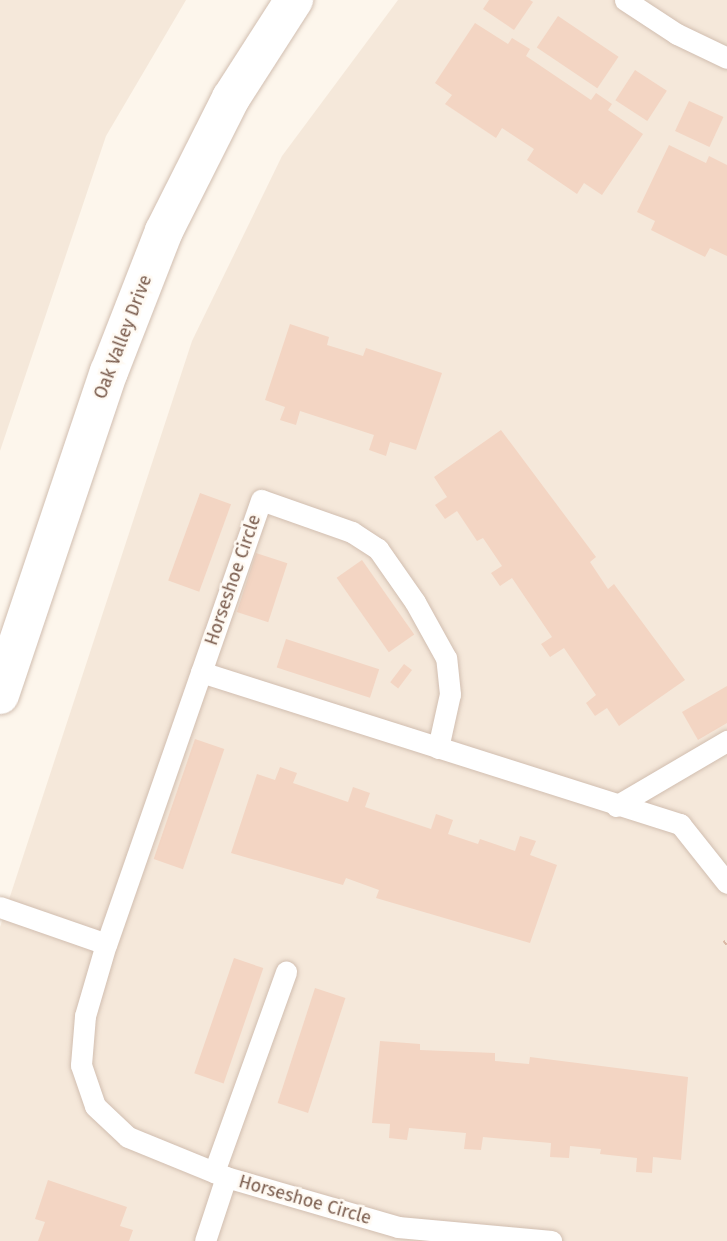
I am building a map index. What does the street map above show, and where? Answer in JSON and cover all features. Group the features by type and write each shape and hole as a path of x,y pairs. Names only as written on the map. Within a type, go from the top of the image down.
{"street":[{"name":"Oak Valley Drive","path":"0,695 109,372 164,232 232,98 294,0"}],"lane":[{"path":"625,0 677,33 727,58"},
{"name":"Horseshoe Circle","path":"438,748 450,694 446,657 378,549 352,532 261,500 106,944 85,1016 81,1065 95,1106 128,1137 220,1175 398,1227 551,1241"},
{"path":"201,672 616,806 680,824 727,883"},
{"path":"616,806 727,741"},
{"path":"0,907 106,944"},
{"path":"220,1175 286,972"},
{"name":"Horseshoe Circle","path":"205,1241 220,1175"}],"shaded area":[{"path":"0,0 186,0 106,136 0,451"},
{"path":"398,0 727,0 727,1241 0,1241 0,927 192,341 282,156"}],"building":[{"path":"489,0 533,2 514,30 483,9"},
{"path":"558,16 619,57 597,88 537,48"},
{"path":"475,23 508,44 512,38 530,49 526,56 591,100 596,93 612,104 608,110 643,134 602,195 584,183 577,194 527,160 534,149 502,128 496,138 445,104 452,95 435,83"},
{"path":"635,70 667,91 647,121 615,100"},
{"path":"689,101 723,117 709,147 675,131"},
{"path":"669,145 706,163 709,156 727,165 727,256 710,248 705,257 651,230 655,221 637,212"},
{"path":"290,324 329,337 327,345 363,356 366,348 442,373 416,450 390,442 386,456 369,450 374,435 300,411 296,425 280,420 285,407 265,400"},
{"path":"501,430 596,557 590,562 608,589 614,584 685,680 619,726 607,708 595,716 586,703 596,695 564,648 550,657 541,644 552,637 512,578 500,586 491,573 502,566 483,538 477,541 457,511 445,519 435,505 447,497 434,477"},
{"path":"200,493 231,504 199,592 168,580"},
{"path":"256,553 287,563 268,622 237,612"},
{"path":"362,560 414,635 389,652 337,578"},
{"path":"286,639 379,669 370,698 277,668"},
{"path":"404,664 412,670 398,688 390,682"},
{"path":"727,686 727,723 698,740 682,712"},
{"path":"195,739 224,749 183,869 154,859"},
{"path":"280,767 297,773 293,783 348,802 353,787 370,793 365,807 431,829 436,814 453,820 448,834 478,844 480,839 515,851 520,836 536,841 530,855 557,865 530,943 376,898 379,890 346,878 343,885 231,853 257,774 275,780"},
{"path":"234,958 263,968 224,1083 194,1073"},
{"path":"315,988 345,998 308,1113 278,1103"},
{"path":"380,1041 420,1044 420,1050 495,1053 495,1061 529,1064 530,1057 688,1077 681,1160 653,1157 652,1173 636,1172 637,1158 600,1154 601,1149 570,1146 569,1158 550,1157 551,1143 483,1137 481,1150 464,1149 466,1133 409,1128 407,1140 389,1138 390,1124 372,1123"},
{"path":"48,1180 127,1207 120,1226 133,1230 129,1241 38,1241 45,1222 35,1219"}]}
